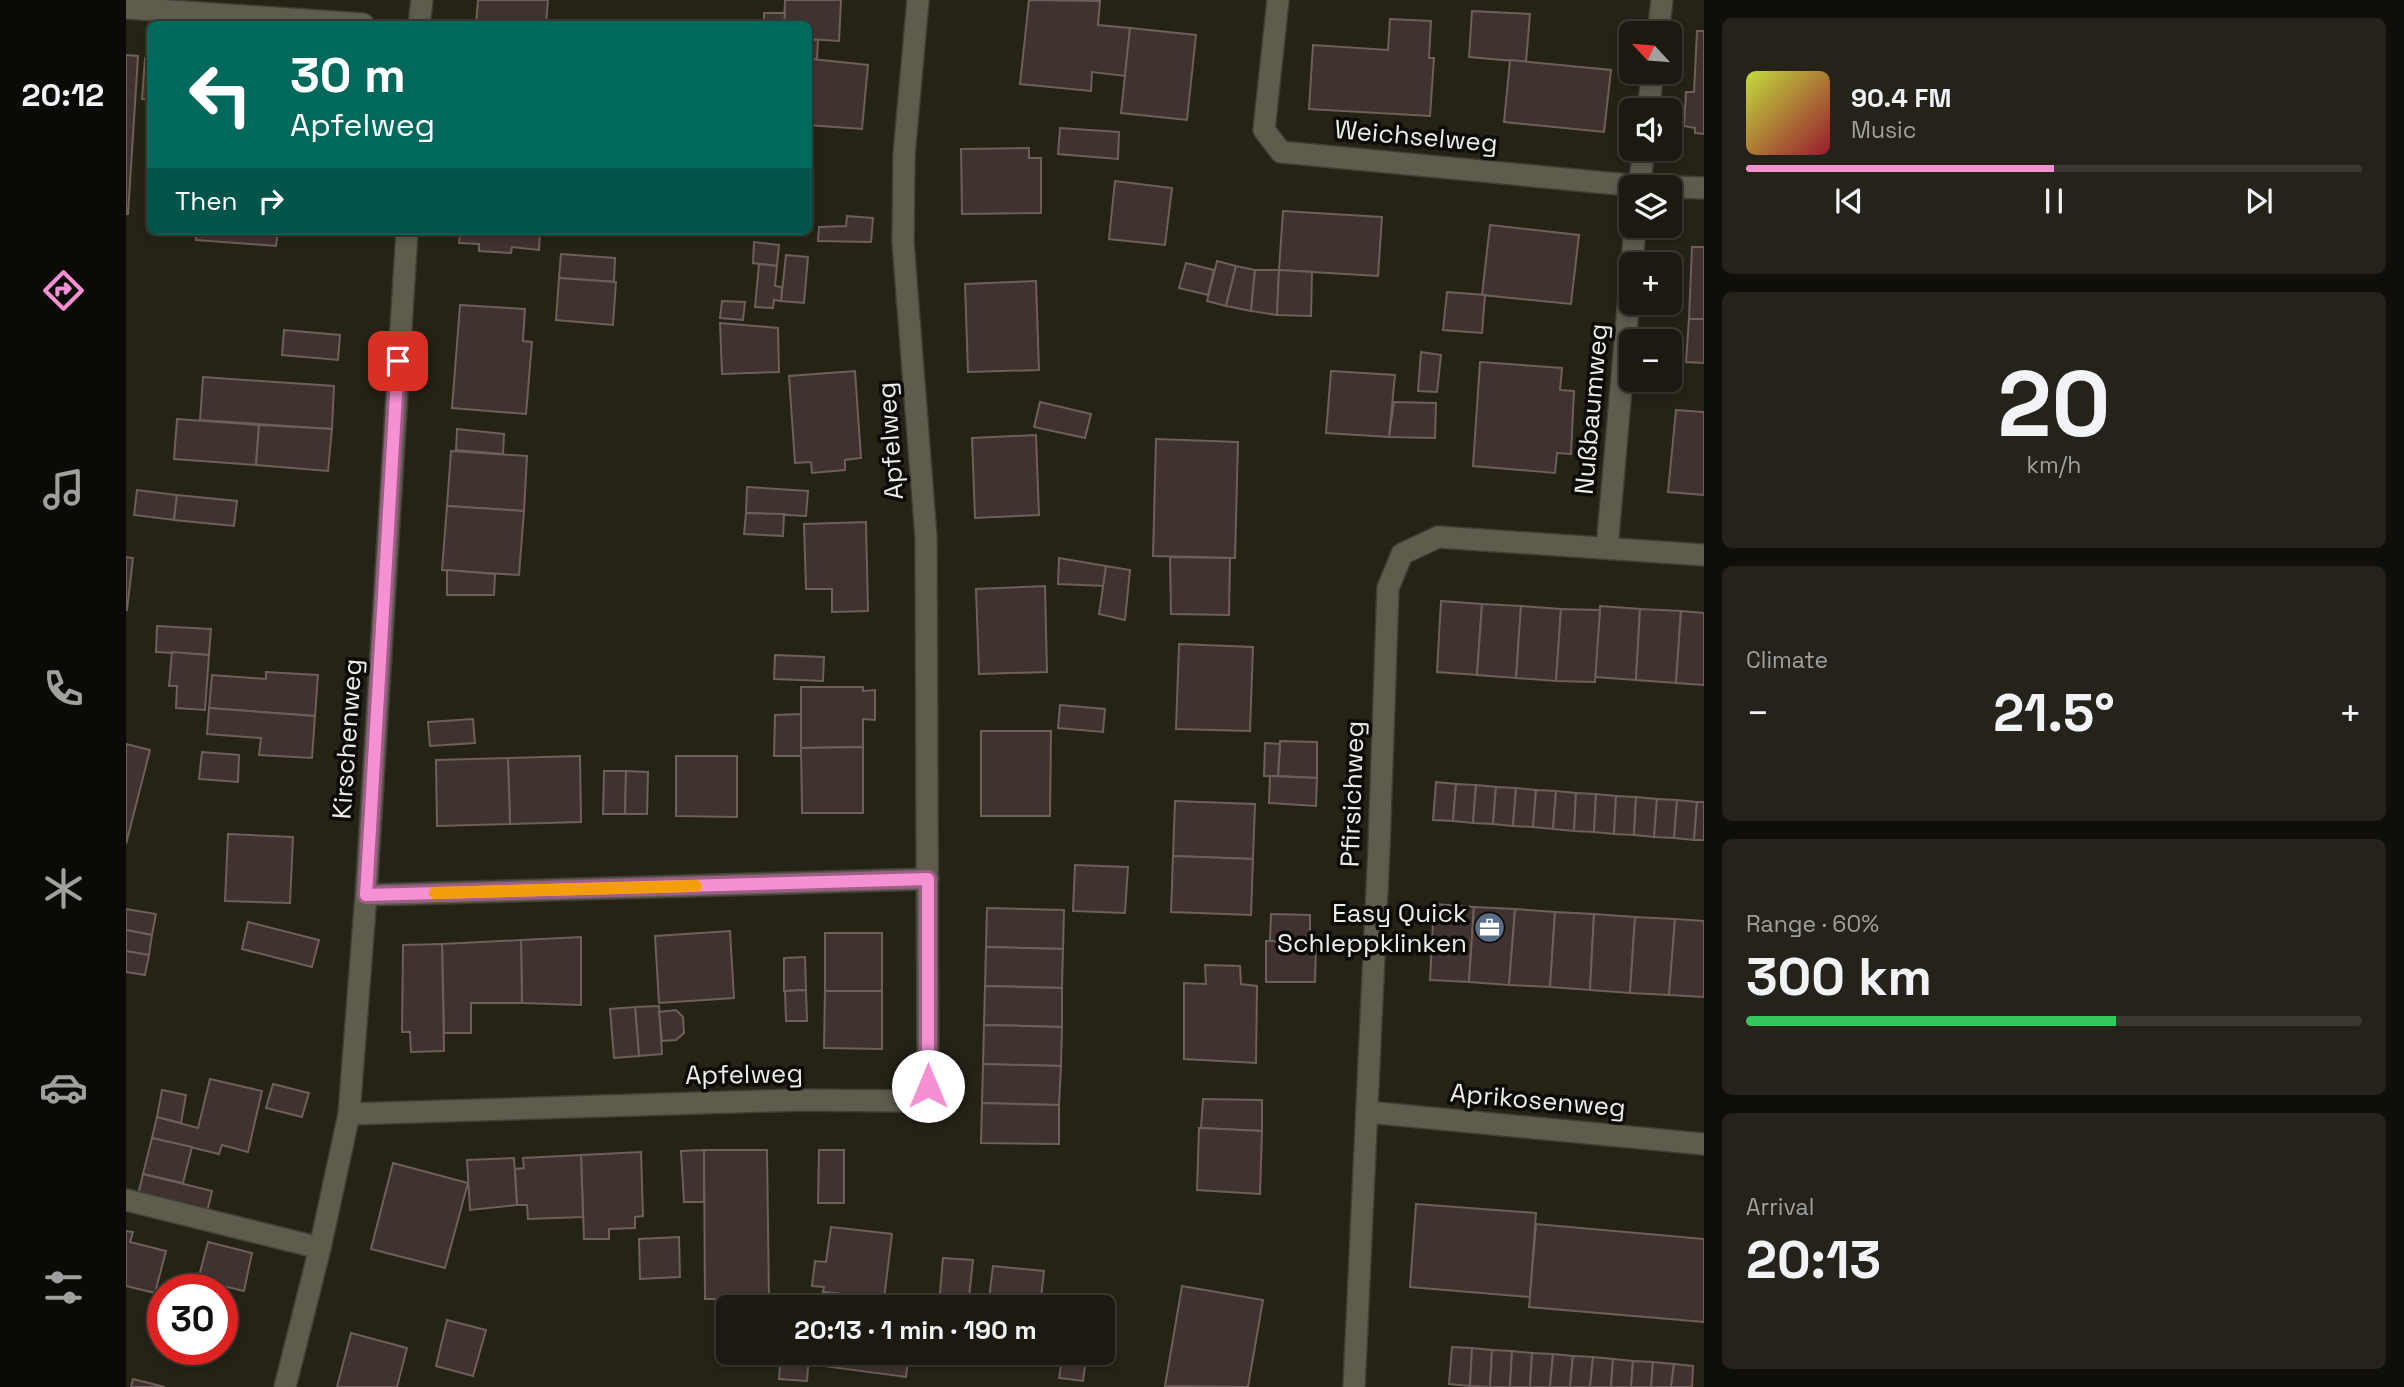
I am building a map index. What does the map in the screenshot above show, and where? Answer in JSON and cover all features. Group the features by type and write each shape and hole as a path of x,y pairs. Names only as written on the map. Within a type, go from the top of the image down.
{"street":[{"path":"419,21 422,0"},
{"name":"Apfelweg","path":"349,1114 797,1100 910,1101 928,1086 926,537 903,242 904,155 918,0"},
{"name":"Weichselweg","path":"1278,0 1265,130 1281,152 1619,184"},
{"path":"1659,21 1662,0"},
{"path":"126,8 319,21"},
{"name":"Weichselweg","path":"1682,187 1704,188"},
{"name":"Kirschenweg","path":"285,1387 320,1248 349,1114 366,895 407,235"},
{"name":"Nußbaumweg","path":"1606,548 1627,315"},
{"name":"Pfirsichweg","path":"1354,1387 1388,588 1402,554 1438,537 1704,555"},
{"path":"366,895 928,879"},
{"name":"Aprikosenweg","path":"1367,1112 1704,1144"},
{"path":"126,1200 320,1248"}],"building":[{"path":"478,0 548,0 546,21 476,21"},
{"path":"785,0 841,0 839,41 812,39 812,21 784,21"},
{"path":"1029,0 1100,1 1098,25 1130,28 1125,76 1092,72 1091,91 1020,84"},
{"path":"1472,11 1530,14 1526,62 1469,57"},
{"path":"764,13 785,13 784,21 764,21"},
{"path":"1390,19 1431,21 1429,58 1434,58 1430,116 1309,109 1313,45 1388,50"},
{"path":"1130,28 1196,35 1187,120 1121,113"},
{"path":"1697,31 1704,31 1704,134 1695,133 1695,128 1684,126 1686,92 1694,92"},
{"path":"812,39 818,40 817,59 812,59"},
{"path":"126,55 138,56 128,214 126,214"},
{"path":"145,58 147,100 142,99"},
{"path":"812,59 868,65 862,129 812,125"},
{"path":"1510,60 1611,70 1604,132 1504,122"},
{"path":"1060,128 1119,132 1118,159 1058,154"},
{"path":"1029,148 1029,158 1041,158 1041,213 962,214 961,149"},
{"path":"1115,181 1172,188 1165,245 1109,239"},
{"path":"1283,211 1382,217 1378,276 1279,270"},
{"path":"847,216 873,218 871,242 818,241 819,227 846,226"},
{"path":"1490,225 1579,235 1571,304 1482,295"},
{"path":"196,235 277,235 276,246 196,240"},
{"path":"460,235 540,235 539,250 512,247 511,253 479,251 479,244 459,243"},
{"path":"754,242 779,245 777,266 753,263"},
{"path":"1692,247 1704,247 1704,319 1689,319"},
{"path":"561,254 615,258 614,282 559,278"},
{"path":"786,255 808,257 804,303 781,301"},
{"path":"1217,261 1236,266 1226,306 1207,301"},
{"path":"1186,263 1214,270 1208,295 1179,288"},
{"path":"759,264 777,266 775,286 782,287 781,301 774,300 773,308 755,307"},
{"path":"1236,266 1255,270 1251,311 1226,306"},
{"path":"1255,270 1279,270 1277,315 1251,311"},
{"path":"1279,270 1312,272 1311,316 1277,315"},
{"path":"559,278 616,282 613,325 556,320"},
{"path":"1036,281 1039,370 968,372 965,284"},
{"path":"1447,292 1485,295 1482,333 1443,330"},
{"path":"722,301 745,302 743,320 720,318"},
{"path":"460,305 525,309 523,341 532,342 526,414 452,408"},
{"path":"1689,319 1704,319 1704,363 1686,362"},
{"path":"720,323 778,328 779,372 722,374"},
{"path":"284,330 340,335 338,360 282,355"},
{"path":"1421,352 1441,355 1437,392 1418,391"},
{"path":"1480,362 1562,368 1560,390 1574,391 1571,454 1557,453 1555,473 1473,466"},
{"path":"855,371 861,458 845,460 845,470 812,473 811,462 795,463 789,376"},
{"path":"1331,371 1395,375 1389,437 1326,433"},
{"path":"203,377 334,386 332,429 200,420"},
{"path":"1040,402 1091,414 1085,438 1034,427"},
{"path":"1394,402 1436,403 1435,438 1389,437"},
{"path":"1676,410 1704,412 1704,495 1668,492"},
{"path":"177,419 259,425 256,465 174,459"},
{"path":"259,425 332,429 328,471 256,465"},
{"path":"457,429 504,434 503,454 456,450"},
{"path":"1036,435 1039,515 975,518 972,438"},
{"path":"1156,439 1238,442 1235,558 1153,556"},
{"path":"451,451 527,456 524,511 447,506"},
{"path":"747,487 808,491 806,516 746,513"},
{"path":"137,490 177,495 174,520 134,515"},
{"path":"177,495 237,501 234,526 174,520"},
{"path":"447,506 524,511 519,575 442,570"},
{"path":"746,513 784,514 783,536 744,534"},
{"path":"866,522 868,611 832,612 832,589 806,589 804,524"},
{"path":"126,557 133,558 127,610 126,610"},
{"path":"1170,557 1230,558 1229,615 1171,614"},
{"path":"1059,558 1106,566 1105,586 1058,584"},
{"path":"1106,566 1130,570 1125,620 1099,614"},
{"path":"447,570 495,574 494,595 447,595"},
{"path":"1045,586 1047,672 979,674 976,589"},
{"path":"1441,601 1482,604 1477,675 1437,672"},
{"path":"1482,604 1521,606 1516,678 1477,675"},
{"path":"1521,606 1561,609 1556,681 1516,678"},
{"path":"1600,606 1640,609 1636,680 1595,677"},
{"path":"1561,609 1600,610 1595,682 1556,681"},
{"path":"1640,609 1681,611 1676,683 1636,680"},
{"path":"1681,611 1704,613 1704,685 1676,683"},
{"path":"157,626 211,629 209,655 156,652"},
{"path":"1179,644 1253,647 1250,731 1176,729"},
{"path":"172,652 209,655 205,710 176,708 177,686 169,686"},
{"path":"775,655 824,657 823,681 774,679"},
{"path":"266,672 318,675 315,716 209,708 212,675 266,679"},
{"path":"801,687 863,687 863,691 875,690 875,720 863,719 863,747 801,748"},
{"path":"1060,705 1105,709 1103,732 1058,728"},
{"path":"209,708 315,716 312,758 259,755 261,738 207,734"},
{"path":"801,714 801,756 774,756 775,715"},
{"path":"473,719 475,743 430,746 428,722"},
{"path":"981,731 1051,731 1050,816 981,816"},
{"path":"1280,741 1317,742 1317,778 1278,776"},
{"path":"1265,743 1280,744 1278,776 1264,776"},
{"path":"126,744 150,750 126,844"},
{"path":"863,747 863,813 802,813 801,748"},
{"path":"202,752 239,755 238,782 199,779"},
{"path":"580,756 581,822 510,824 508,758"},
{"path":"676,756 737,756 737,817 676,816"},
{"path":"508,758 510,824 437,826 436,760"},
{"path":"604,771 626,771 625,814 603,814"},
{"path":"626,771 648,772 647,814 625,814"},
{"path":"1270,776 1317,778 1316,806 1269,803"},
{"path":"1436,782 1456,784 1453,821 1433,820"},
{"path":"1456,784 1476,785 1473,823 1453,821"},
{"path":"1476,785 1496,787 1493,824 1473,823"},
{"path":"1496,787 1516,788 1513,826 1493,824"},
{"path":"1516,788 1536,790 1533,827 1513,826"},
{"path":"1536,790 1556,791 1553,829 1533,827"},
{"path":"1556,791 1576,793 1574,831 1553,829"},
{"path":"1576,793 1596,794 1594,832 1574,831"},
{"path":"1596,794 1616,796 1614,834 1594,832"},
{"path":"1616,796 1636,797 1634,835 1614,834"},
{"path":"1636,797 1657,799 1654,837 1634,835"},
{"path":"1657,799 1677,800 1674,838 1654,837"},
{"path":"1677,800 1697,802 1694,840 1674,838"},
{"path":"1175,801 1255,804 1253,859 1173,856"},
{"path":"1697,802 1704,802 1704,840 1694,840"},
{"path":"228,834 293,837 290,903 225,901"},
{"path":"1173,856 1253,859 1251,915 1171,912"},
{"path":"1075,865 1128,867 1125,913 1073,911"},
{"path":"1434,904 1474,907 1469,982 1430,980"},
{"path":"1474,907 1515,909 1509,985 1469,982"},
{"path":"987,908 1064,910 1063,949 986,947"},
{"path":"126,909 156,914 152,935 126,930"},
{"path":"1515,909 1555,912 1550,987 1509,985"},
{"path":"1555,912 1594,914 1590,990 1550,987"},
{"path":"1271,914 1310,915 1310,942 1270,941"},
{"path":"1594,914 1635,917 1630,993 1590,990"},
{"path":"1635,917 1675,919 1669,995 1630,993"},
{"path":"1675,919 1704,921 1704,997 1669,995"},
{"path":"248,922 319,940 312,967 242,949"},
{"path":"126,930 152,935 149,955 126,951"},
{"path":"730,931 734,998 659,1003 655,936"},
{"path":"825,933 882,933 882,991 825,991"},
{"path":"581,937 581,1005 522,1003 521,940"},
{"path":"521,940 522,1003 471,1003 471,1033 444,1033 442,944"},
{"path":"1266,941 1316,942 1315,982 1266,982"},
{"path":"442,944 444,1051 411,1052 410,1032 402,1032 403,945"},
{"path":"986,947 1063,949 1062,988 985,986"},
{"path":"126,951 149,955 145,975 126,972"},
{"path":"805,957 806,990 784,991 784,958"},
{"path":"1205,965 1240,966 1241,984 1257,986 1256,1063 1184,1059 1184,983 1206,984"},
{"path":"985,986 1062,988 1062,1027 984,1025"},
{"path":"806,990 807,1021 786,1021 785,991"},
{"path":"825,991 882,991 882,1049 824,1048"},
{"path":"659,1006 662,1054 639,1056 635,1007"},
{"path":"635,1007 639,1056 614,1058 610,1009"},
{"path":"676,1010 683,1017 684,1033 676,1040 662,1041 659,1012"},
{"path":"984,1025 1062,1027 1061,1066 983,1064"},
{"path":"983,1064 1061,1066 1059,1105 982,1103"},
{"path":"210,1079 262,1091 248,1152 222,1145 219,1154 152,1138 157,1117 198,1128"},
{"path":"273,1084 309,1093 302,1117 266,1108"},
{"path":"162,1090 186,1095 181,1123 157,1117"},
{"path":"1203,1099 1262,1100 1262,1131 1201,1128"},
{"path":"982,1103 1059,1105 1059,1144 981,1143"},
{"path":"1199,1128 1262,1131 1260,1194 1197,1190"},
{"path":"152,1138 192,1147 183,1183 143,1174"},
{"path":"704,1150 767,1150 769,1295 716,1295 716,1299 705,1299"},
{"path":"704,1150 704,1202 684,1202 681,1151"},
{"path":"819,1150 844,1150 844,1203 818,1203"},
{"path":"641,1152 643,1216 635,1217 635,1228 609,1229 609,1239 584,1239 581,1155"},
{"path":"581,1155 583,1217 528,1219 527,1205 517,1205 515,1169 524,1168 523,1158"},
{"path":"514,1158 517,1205 470,1210 467,1160"},
{"path":"393,1163 468,1183 445,1268 371,1249"},
{"path":"143,1174 212,1191 207,1212 138,1195"},
{"path":"1416,1204 1536,1213 1530,1297 1410,1287"},
{"path":"1536,1224 1704,1239 1704,1322 1529,1307"},
{"path":"831,1227 892,1234 884,1295 823,1292 824,1287 812,1286 815,1261 826,1262"},
{"path":"126,1231 133,1232 130,1242 166,1251 160,1274 147,1274 147,1291 126,1286"},
{"path":"679,1237 680,1277 640,1279 639,1239"},
{"path":"208,1242 252,1253 244,1291 238,1290 238,1274 200,1274"},
{"path":"943,1258 973,1260 969,1295 940,1295"},
{"path":"993,1266 1044,1271 1041,1295 989,1295"},
{"path":"1182,1286 1263,1300 1248,1387 1165,1386"},
{"path":"823,1292 849,1295 823,1295"},
{"path":"447,1320 486,1330 473,1376 436,1366"},
{"path":"351,1333 407,1348 397,1387 337,1387"},
{"path":"1452,1347 1472,1348 1470,1386 1449,1384"},
{"path":"1472,1348 1492,1350 1490,1387 1470,1386"},
{"path":"1492,1350 1512,1351 1510,1387 1490,1387"},
{"path":"1512,1351 1532,1353 1530,1387 1510,1387"},
{"path":"1532,1353 1553,1354 1550,1387 1530,1387"},
{"path":"1553,1354 1573,1356 1570,1387 1550,1387"},
{"path":"1573,1356 1593,1357 1590,1387 1570,1387"},
{"path":"1593,1357 1613,1359 1611,1387 1590,1387"},
{"path":"1613,1359 1633,1361 1631,1387 1611,1387"},
{"path":"1633,1361 1653,1362 1651,1387 1631,1387"},
{"path":"1653,1362 1674,1364 1671,1387 1651,1387"},
{"path":"1674,1364 1693,1366 1692,1387 1671,1387"},
{"path":"780,1365 808,1365 807,1381 779,1379"},
{"path":"815,1365 908,1365 906,1377"},
{"path":"1061,1365 1085,1365 1083,1381 1059,1378"},
{"path":"133,1379 165,1387 131,1387"}],"slow traffic":[{"path":"435,893 696,886"}],"place":[{"name":"Easy Quick Schleppklinken","path":"1490,928"}],"route":[{"path":"398,361 366,895 928,879 928,1086"}]}
